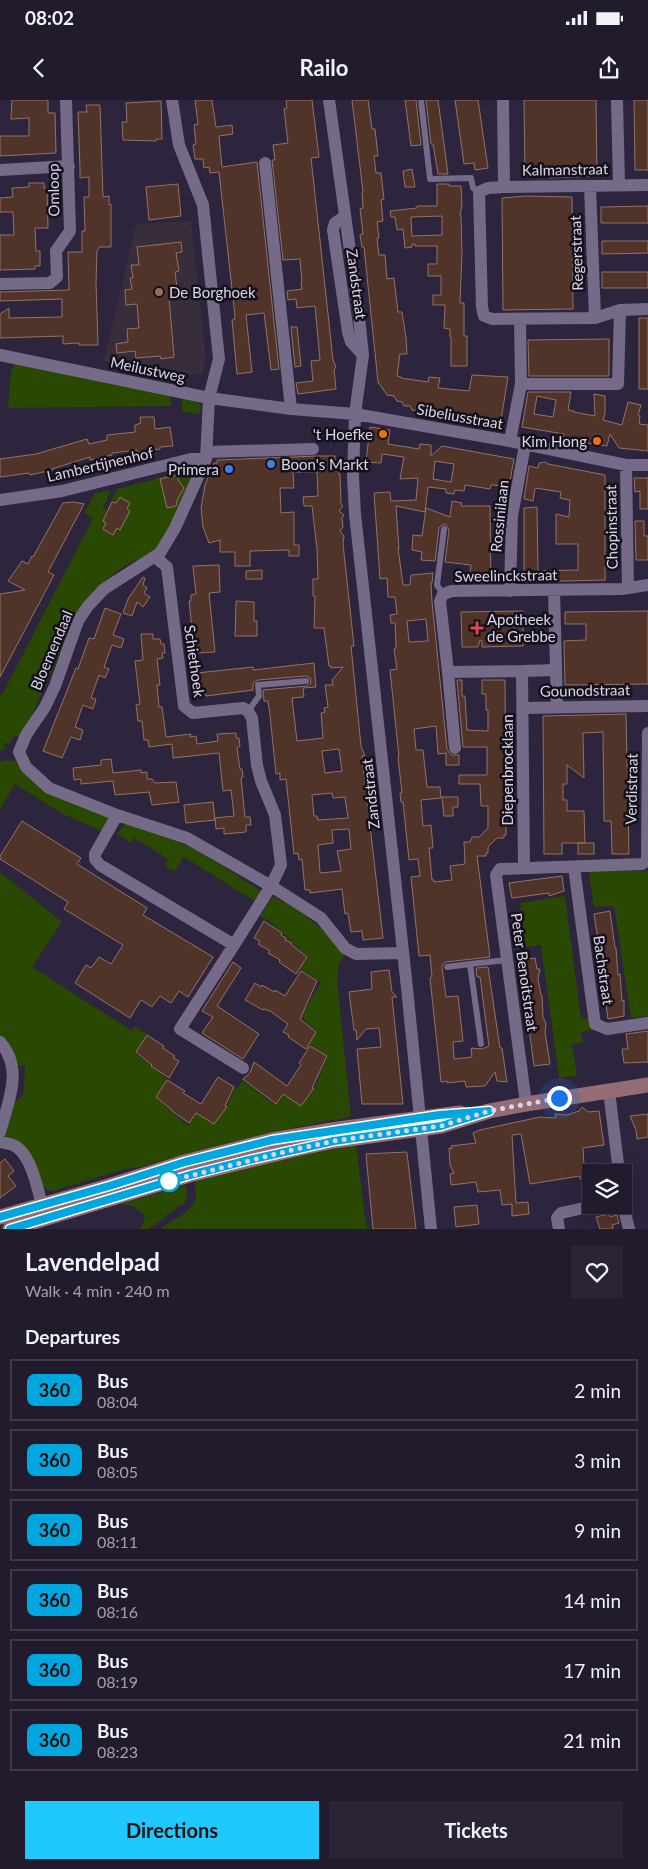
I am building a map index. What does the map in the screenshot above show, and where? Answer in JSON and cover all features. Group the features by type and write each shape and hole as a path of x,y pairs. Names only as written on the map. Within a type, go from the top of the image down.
{"street":[{"name":"Omloop","path":"0,284 50,283 56,277 56,251 70,231 66,100"},
{"name":"Bloemendaal","path":"172,100 179,145 203,205 219,359 210,398 207,455 175,528 160,553 104,589 88,606 78,621 45,707 26,735 19,752 26,767 49,788 187,838 271,886 321,918 350,951 356,954 403,953"},
{"name":"Zandstraat","path":"329,100 344,217 336,223 333,230 348,332 351,342 363,355 355,414 353,477 431,1229"},
{"path":"503,100 504,187"},
{"path":"617,100 619,184"},
{"path":"265,163 291,409"},
{"path":"0,170 69,166"},
{"name":"Kalmanstraat","path":"481,190 504,187 648,185"},
{"name":"Regerstraat","path":"590,186 595,318"},
{"path":"481,190 482,307 484,316 492,319 595,318 620,310 648,309"},
{"path":"521,384 618,384 620,310"},
{"path":"510,441 521,384 520,319"},
{"name":"Meilustweg","path":"0,355 210,398 291,409 355,414"},
{"name":"Sibeliusstraat","path":"355,414 510,441 626,465 648,465"},
{"name":"Rossinilaan","path":"510,591 512,516 525,444"},
{"path":"207,455 313,449"},
{"name":"Lambertijnenhof","path":"0,500 62,491 207,455"},
{"name":"Chopinstraat","path":"626,465 628,588"},
{"name":"Schiethoek","path":"155,557 167,567 184,706 193,713 243,708 248,711"},
{"name":"Sweelinckstraat","path":"448,672 440,600 443,594 452,592 628,588 648,585"},
{"path":"554,590 557,707"},
{"path":"455,748 448,672 556,670"},
{"name":"Diepenbrocklaan","path":"522,671 524,868"},
{"name":"Gounodstraat","path":"523,708 648,706"},
{"path":"243,1068 180,1029 271,886 281,865 275,815 261,781 257,765 252,718 248,711"},
{"name":"Verdistraat","path":"647,845 648,733"},
{"path":"117,814 95,854 95,859 100,865 234,946"},
{"path":"524,868 642,864 647,860 647,845"},
{"name":"Bachstraat","path":"574,867 595,1024 607,1029 648,1023"},
{"name":"Peter Benoitstraat","path":"524,868 500,869 496,875 526,1104"},
{"path":"0,1042 9,1056 14,1073 0,1132"},
{"path":"10,1229 44,1212 185,1162 272,1140 421,1123 648,1085"},
{"path":"609,1091 618,1164"},
{"path":"0,1142 10,1144 27,1158 44,1212"},
{"path":"559,1229 557,1218 561,1213 582,1208"},
{"path":"0,1217 44,1212"},
{"path":"625,1214 629,1229"}],"lane":[{"path":"421,100 430,179 471,178 474,188 481,190"},
{"path":"443,594 437,585 444,529"},
{"path":"248,711 259,696 258,686 306,681"},
{"path":"446,967 507,960"},
{"path":"470,964 482,1044"}],"shaded area":[{"name":"De Borghoek","path":"191,221 206,359 202,374 174,376 104,361 136,224"}],"green space":[{"path":"14,364 170,394 171,406 8,408 11,371"},
{"path":"182,397 195,399 201,406 200,414 182,411"},
{"path":"196,465 197,467 157,553 146,556 124,567 104,582 87,600 80,609 22,737 14,736 10,743 4,744 5,749 0,751 0,694 2,695 93,518 84,513 95,493 111,490 103,508 108,511 108,507 117,489 180,471 180,466"},
{"path":"15,761 22,767 114,819 106,833 61,813 15,784 0,810 0,762"},
{"path":"125,823 160,834 197,850 261,891 254,901 184,857 175,871 165,866 168,859 134,838 131,843 117,834"},
{"path":"648,871 648,1016 631,1018 614,906 594,907 589,876 591,872"},
{"path":"0,872 62,922 32,967 132,1031 135,1026 147,1034 135,1053 167,1079 156,1097 188,1125 196,1113 214,1124 227,1107 235,1087 237,1089 243,1080 275,1106 283,1095 301,1106 315,1087 328,1056 309,1044 317,1032 301,1017 321,982 300,969 308,957 272,923 260,916 274,897 295,908 322,929 346,954 339,964 337,978 351,1117 297,1127 189,1153 136,1168 125,1169 52,1191 47,1190 45,1187 42,1188 2,1136 11,1104 22,1097 25,1065 15,1066 0,1038"},
{"path":"565,896 581,1019 592,1018 593,1030 581,1032 583,1043 572,1044 577,1076 559,1078 541,945 526,947 520,903"},
{"path":"356,1145 366,1225 371,1229 161,1229 192,1206 196,1198 196,1181 293,1157"},
{"path":"186,1185 187,1199 185,1203 149,1229 140,1229 145,1218 143,1213 132,1206 121,1204"}],"building":[{"path":"12,100 48,100 48,113 55,113 56,153 0,156 0,136 29,136 29,118 11,119"},
{"path":"195,100 212,100 216,127 232,125 233,134 219,136 222,167 257,162 279,369 271,370 264,313 246,315 252,372 237,374 232,320 234,320 235,316 219,172 210,173 209,167 204,168 203,159 195,159 193,145 196,144 194,125 198,124"},
{"path":"286,100 312,100 319,157 311,158 333,360 336,367 334,370 336,389 298,394 296,383 313,381 311,361 320,360 315,306 297,308 296,299 288,300 287,291 302,289 300,259 283,260 272,160 275,160 273,145 288,143 284,109 287,108"},
{"path":"352,100 368,100 372,129 375,129 378,156 374,156 376,173 381,173 384,199 381,200 383,221 377,222 379,255 385,255 387,279 394,278 398,312 402,312 406,337 407,354 400,354 397,376 428,382 429,377 440,378 438,388 469,391 472,375 508,377 501,420 453,417 452,420 427,415 428,412 412,410 410,406 404,406 402,402 397,401 394,396 387,395 378,382 364,247 362,247 360,235 363,234 360,209 363,208 363,192"},
{"path":"405,100 416,100 421,145 411,146"},
{"path":"426,100 438,100 448,174 438,174 433,144 431,144"},
{"path":"455,100 478,100 488,168 475,170 474,163 464,164"},
{"path":"524,100 596,100 597,176 549,178 549,176 525,176"},
{"path":"634,100 648,100 648,170 635,170"},
{"path":"161,101 162,139 156,139 156,141 123,140 122,122 127,122 126,103"},
{"path":"86,105 100,105 103,197 109,196 109,205 111,204 111,247 99,247 97,251 98,345 63,344 63,336 0,338 0,314 9,308 9,318 62,317 62,299 0,301 0,292 69,290 68,252 82,252 82,231 85,231 84,197 89,197 89,177 80,178 78,112 87,112"},
{"path":"412,169 415,187 405,187 403,171"},
{"path":"29,183 44,183 44,188 47,188 48,228 35,228 36,251 40,251 40,266 35,266 35,269 0,270 0,235 14,235 13,212 0,212 0,198 13,197 12,188 29,187"},
{"path":"178,184 181,216 149,220 146,187"},
{"path":"437,184 461,186 462,254 460,303 464,303 464,336 467,336 467,366 451,366 450,329 444,328 445,305 433,305 433,295 441,295 441,276 428,276 428,264 437,264 437,246 415,246 415,244 412,244 412,247 405,248 403,229 397,230 395,217 391,217 390,211 417,208 417,206 437,206","holes":["442,216 442,235 412,236 411,217"]},
{"path":"525,196 572,197 573,309 503,310 502,198"},
{"path":"648,206 648,223 601,223 601,207"},
{"path":"602,241 648,241 648,253 602,254"},
{"path":"181,242 182,252 176,253 179,271 175,272 178,296 169,297 174,357 161,359 160,356 136,358 135,351 117,353 116,344 128,342 127,329 139,328 137,304 126,305 125,290 132,289 130,278 133,278 131,265 139,265 137,247"},
{"path":"602,272 648,272 648,288 602,288"},
{"path":"639,318 648,318 648,389 639,389"},
{"path":"291,327 297,327 301,366 295,367"},
{"path":"609,339 609,376 529,376 528,340"},
{"path":"528,392 571,392 568,410 595,416 594,394 605,396 603,420 622,425 628,402 641,405 638,415 640,416 639,424 648,425 648,451 619,448 610,434 607,446 563,439 564,434 522,427","holes":["537,396 556,400 553,417 534,414"]},
{"path":"140,417 154,417 155,429 170,427 173,446 137,452 137,450 112,453 112,455 90,460 90,457 52,470 30,475 29,473 0,477 0,459 36,454 87,439 89,444 107,440 107,435 135,432 135,425 141,423"},
{"path":"370,427 390,430 388,444 419,449 420,444 431,445 431,456 442,446 514,459 509,486 491,485 490,489 465,485 464,491 455,490 454,494 446,493 446,489 428,487 425,512 396,506 398,548 403,585 410,585 411,575 433,573 431,583 432,602 447,749 451,755 459,755 459,765 446,765 446,753 438,754 436,726 414,729 416,750 423,750 427,787 440,787 441,798 421,800 423,826 431,825 433,848 429,848 432,880 434,882 452,880 450,866 465,864 464,842 470,842 472,837 479,837 488,828 488,806 481,806 480,784 459,784 459,775 487,775 487,747 463,747 457,680 462,680 462,696 465,696 467,730 488,731 488,710 486,710 486,694 482,694 482,680 505,680 506,835 504,835 504,838 497,838 488,847 486,856 477,856 490,957 446,962 442,967 446,997 458,996 463,1041 453,1042 454,1059 472,1057 471,1048 482,1049 489,1046 480,977 477,977 476,968 488,967 507,1082 497,1081 495,1072 485,1086 466,1087 465,1081 441,1082 430,978 432,977 430,955 419,956 411,877 420,876 418,859 409,860 403,802 401,802 400,793 402,793 390,670 397,669 394,649 396,648 395,623 391,623 390,615 397,614 395,597 388,597 387,578 380,579 374,493 390,492 391,501 416,500 418,478 400,479 404,457 382,454 381,463 366,462","holes":["435,461 454,464 451,482 433,479","426,619 428,641 409,642 407,621"]},
{"path":"335,456 335,465 338,465 340,474 341,504 343,506 339,511 344,515 342,518 343,527 340,531 344,536 343,544 354,646 351,646 361,746 365,756 362,756 383,938 363,940 362,931 351,932 348,913 345,914 342,889 310,893 310,890 305,890 302,859 299,860 298,853 294,854 286,779 280,780 280,773 276,774 268,701 264,701 263,690 307,686 311,683 310,678 306,676 258,680 253,683 253,690 206,696 205,692 199,693 197,673 253,667 253,670 314,663 316,687 303,688 304,697 292,698 297,741 323,738 321,713 325,712 324,708 328,707 325,685 333,685 332,680 343,667 331,668 329,666 324,628 314,628 315,596 313,596 313,579 318,579 317,549 312,506 304,506 303,497 318,496 317,472 293,472 294,488 280,488 281,513 294,512 294,545 299,545 299,556 289,556 289,550 250,551 250,566 235,566 235,552 220,552 220,540 209,543 203,527 201,508 205,485 217,460","holes":["339,749 342,771 325,773 322,751","332,793 333,798 345,797 348,818 318,820 317,816 314,816 312,795","349,829 351,849 337,851 341,871 320,873 318,845 333,843 332,830"]},
{"path":"546,462 548,464 605,475 605,580 524,582 527,572 524,572 524,508 537,507 538,571 578,570 578,544 556,544 556,514 569,517 570,500 560,498 561,492 535,488 533,501 524,499 529,466 538,468 539,463"},
{"path":"178,475 178,480 184,488 176,506 167,508 160,479"},
{"path":"634,478 648,478 648,509 640,509 640,491 635,492"},
{"path":"120,497 130,503 127,509 130,511 120,530 117,528 113,535 103,529 106,523 103,521 112,502 116,503"},
{"path":"452,501 462,503 461,506 490,506 491,582 477,583 477,578 469,578 471,565 445,562 449,530 445,524 439,528 435,561 421,560 422,552 412,550 413,535 422,536 426,508 450,517"},
{"path":"63,503 84,504 48,572 54,575 0,677 0,594 25,590 8,581 22,561 28,564 33,557"},
{"path":"635,521 644,521 644,536 648,536 648,560 636,560"},
{"path":"219,565 220,592 209,593 215,652 197,653 196,647 194,647 189,601 191,601 191,595 196,594 193,566"},
{"path":"262,570 262,579 246,579 246,571"},
{"path":"143,577 145,578 143,585 147,588 144,593 150,597 143,607 137,602 132,616 123,613 128,599"},
{"path":"236,601 254,602 254,621 257,621 257,636 235,636"},
{"path":"105,608 121,614 113,635 124,639 121,648 112,645 104,667 109,669 105,678 99,675 91,698 96,699 93,709 83,705 75,727 83,730 80,740 71,737 62,758 43,751 89,638 94,639"},
{"path":"523,611 523,646 482,647 482,641 480,640 478,647 462,647 461,612"},
{"path":"648,611 648,684 565,685 564,641 586,640 586,624 565,624 565,612"},
{"path":"141,634 153,634 153,639 160,639 161,644 164,644 165,653 162,653 163,658 157,659 160,685 157,685 159,707 162,707 166,737 191,734 190,737 196,736 197,744 218,741 217,734 236,733 236,738 239,738 240,746 237,748 243,777 241,778 245,817 250,817 251,825 246,825 246,832 224,834 224,828 216,829 215,818 234,816 231,790 223,791 219,753 173,758 172,744 149,747 148,740 144,740 142,721 138,721 136,705 140,704 135,661 143,660"},
{"path":"626,714 629,854 612,854 611,821 604,821 603,732 583,733 584,778 567,765 567,784 563,784 563,800 567,800 567,811 584,811 585,843 562,843 562,854 544,854 543,716"},
{"path":"111,759 113,773 141,770 141,773 147,772 147,779 152,779 155,783 176,782 179,802 152,805 149,792 115,795 113,781 81,784 81,779 74,780 73,768 101,765 101,760"},
{"path":"442,797 458,797 458,807 453,807 453,816 444,816"},
{"path":"213,802 215,820 186,823 184,805"},
{"path":"22,821 81,858 77,864 147,908 143,915 213,957 188,997 179,991 171,1003 160,996 152,1007 141,1000 130,1018 75,983 86,965 91,968 99,957 111,964 123,945 64,909 68,902 0,859 0,856"},
{"path":"578,843 594,843 594,854 578,854"},
{"path":"562,876 564,891 549,896 549,893 512,898 509,883"},
{"path":"610,911 618,975 620,974 622,1001 624,1000 624,1016 608,1019 594,914"},
{"path":"264,921 282,933 281,935 286,938 285,940 292,943 307,957 296,974 279,962 280,960 268,953 270,951 258,944 260,941 254,938"},
{"path":"535,958 537,969 540,969 538,979 542,995 543,1017 546,1024 545,1032 550,1064 534,1066 520,960"},
{"path":"233,962 241,968 217,1006 259,1034 243,1059 202,1033 213,1017 202,1011"},
{"path":"389,970 392,992 397,997 392,997 403,1104 362,1104 357,1049 381,1047 379,1028 366,1029 357,1040 349,992 372,989 371,972"},
{"path":"301,971 317,981 300,1019 316,1032 306,1049 283,1032 288,1024 270,1011 263,1010 245,1000 255,983 274,992 275,990 285,996"},
{"path":"648,1031 648,1062 624,1063 622,1049 628,1049 626,1034"},
{"path":"147,1035 164,1046 163,1048 175,1056 173,1058 179,1061 169,1078 151,1066 136,1052"},
{"path":"310,1046 327,1056 312,1088 314,1088 301,1106 283,1094 276,1104 243,1079 250,1073 254,1062 287,1086 301,1065 299,1063"},
{"path":"218,1077 234,1087 225,1106 227,1107 214,1124 196,1113 189,1123 156,1097 167,1080 201,1104"},
{"path":"582,1107 588,1112 599,1111 604,1145 583,1148 582,1179 580,1179 580,1176 530,1184 521,1134 512,1135 516,1203 528,1202 529,1214 512,1216 512,1204 502,1205 500,1190 478,1192 476,1182 451,1185 450,1174 454,1173 450,1165 449,1148 452,1149 451,1146 476,1143 473,1133 540,1117 556,1118 555,1114 567,1115 579,1111"},
{"path":"648,1114 648,1137 637,1139 636,1130 630,1116"},
{"path":"406,1152 416,1229 373,1229 366,1154"},
{"path":"5,1159 14,1171 8,1176 16,1186 0,1198 0,1163"},
{"path":"477,1205 479,1224 456,1227 454,1207"},
{"path":"609,1214 610,1217 617,1215 619,1223 612,1225 613,1229 600,1229 596,1217"}],"bus line":[{"name":"360","path":"0,1217 26,1211 185,1162 272,1140 439,1115 489,1111 441,1126 334,1141 249,1160 190,1175 10,1229"}],"place":[{"name":"De Borghoek","path":"159,292"},
{"name":"'t Hoefke","path":"383,434"},
{"name":"Kim Hong","path":"597,441"},
{"name":"Boon's Markt","path":"271,464"},
{"name":"Primera","path":"229,469"},
{"name":"Apotheek de Grebbe","path":"477,628"}],"route":[{"path":"169,1181 334,1141 441,1126 489,1111 559,1098"}]}
